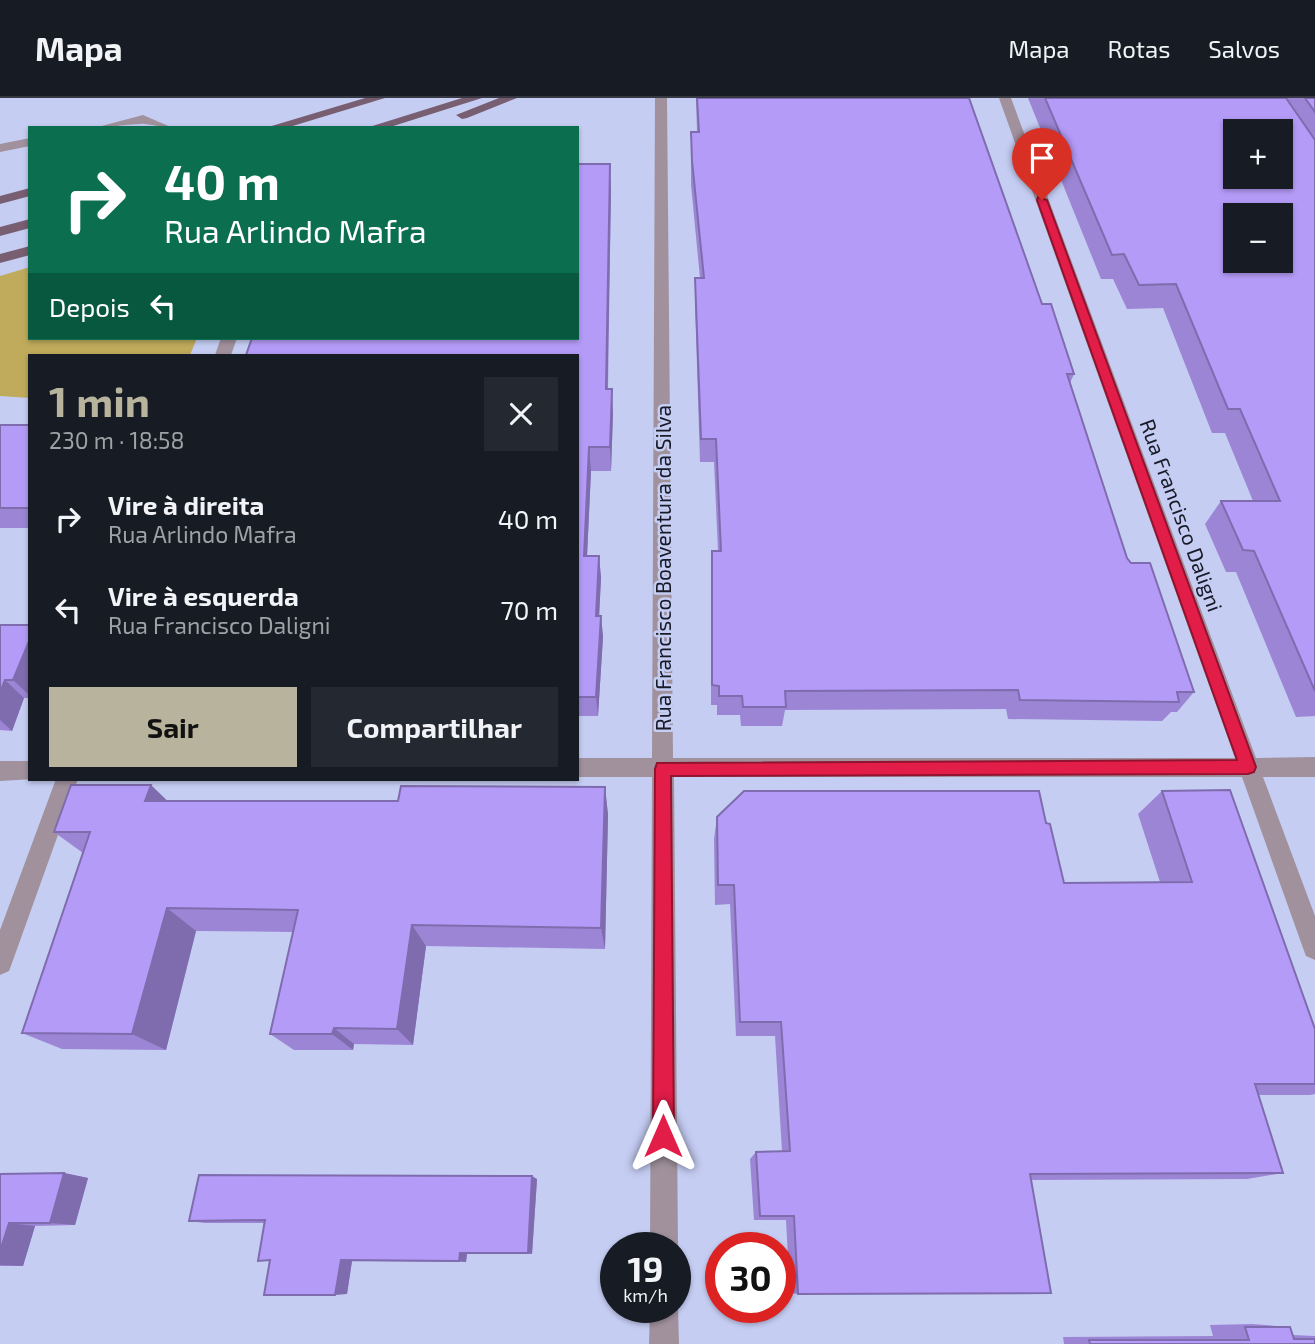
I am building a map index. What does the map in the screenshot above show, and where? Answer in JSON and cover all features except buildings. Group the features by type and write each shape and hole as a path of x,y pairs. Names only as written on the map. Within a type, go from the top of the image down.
{"main road":[{"path":"278,126 379,98"},
{"path":"379,126 477,98"},
{"path":"425,126 511,98"},
{"path":"0,192 28,186"},
{"path":"0,200 28,193"},
{"path":"0,232 28,224"},
{"path":"0,259 28,251"}],"street":[{"name":"Rua Francisco Boaventura da Silva","path":"661,98 664,1232"},
{"name":"Rua Francisco Daligni","path":"1005,98 1315,948"},
{"path":"110,126 144,119 162,126"},
{"path":"0,148 28,142"},
{"path":"579,768 1315,767"},
{"path":"0,771 28,771"},
{"path":"0,963 66,781"},
{"path":"664,1323 664,1344"}],"shaded area":[{"path":"28,268 28,340 196,340 190,354 28,354 28,398 0,396 0,276"}],"route":[{"path":"663,1136 663,769 1248,767 1042,200"}]}
